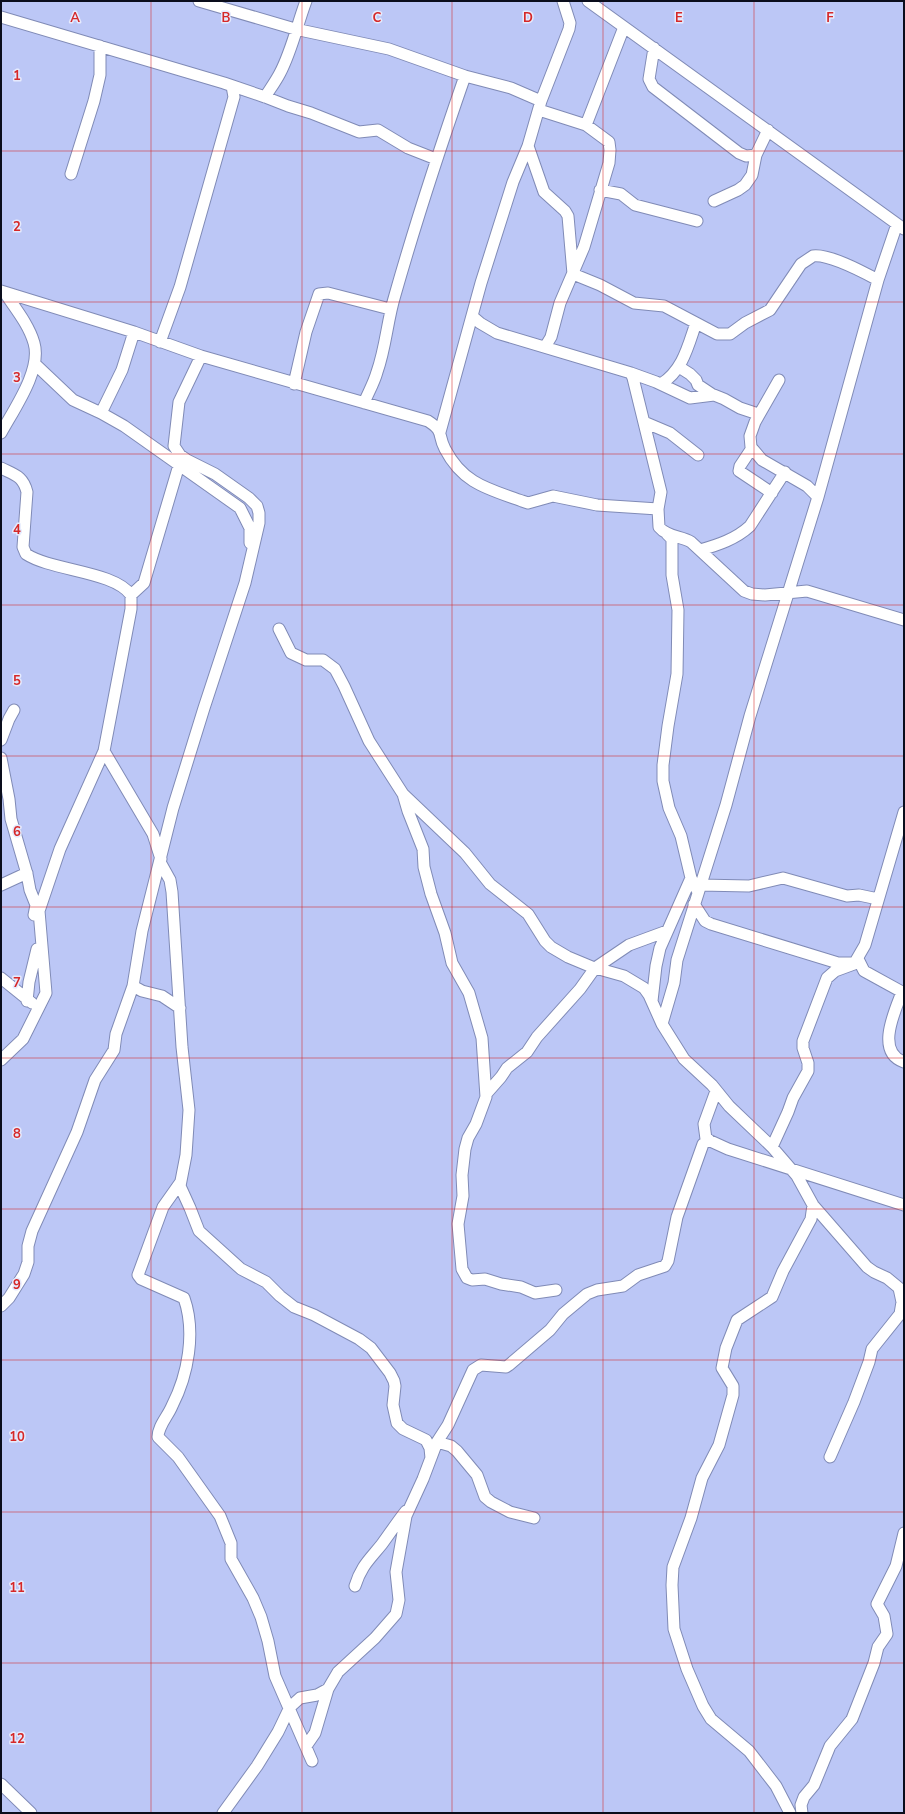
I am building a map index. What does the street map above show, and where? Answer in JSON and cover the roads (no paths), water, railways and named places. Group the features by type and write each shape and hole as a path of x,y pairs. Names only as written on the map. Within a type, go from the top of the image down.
{"street":[{"path":"199,1 295,30 389,49 465,76 511,88 540,105 586,125 609,142 609,163 584,246 560,303 551,337 545,347"},
{"path":"265,97 280,73 289,53 295,30 306,1"},
{"path":"440,432 513,182 528,146 540,105 569,28 570,22 563,1"},
{"path":"588,1 900,227 878,280 818,497 750,716 726,805 677,960 674,982 662,1024"},
{"path":"1,17 100,46 233,92 245,90 359,132 378,130 408,148 436,159"},
{"path":"586,125 624,27"},
{"path":"71,174 94,101 100,75 100,46"},
{"path":"654,48 649,79 652,88 740,153 746,156 756,155"},
{"path":"364,403 377,373 390,309 410,242 430,185 436,159 465,76"},
{"path":"160,342 180,287 233,92"},
{"path":"714,201 738,190 745,185 752,175 756,155 768,130"},
{"path":"528,146 544,192 565,211 568,216 573,274"},
{"path":"600,190 621,194 635,205 697,221"},
{"path":"573,274 600,285 634,303 664,306 717,334 730,334 745,323 770,310 801,264 813,256 823,257 849,265 878,280"},
{"path":"3,292 134,332 201,356 428,422 438,428 444,449 456,466 482,487 528,503 553,496 597,506 658,509"},
{"path":"1,433 26,386 35,364 35,344 28,328 3,292"},
{"path":"294,384 306,332 319,294 328,293 390,309"},
{"path":"473,317 497,333 631,373 661,384 690,398 713,395"},
{"path":"661,384 670,378 679,367 696,323"},
{"path":"101,413 122,370 134,332"},
{"path":"1,1306 9,1298 27,1268 28,1246 32,1231 77,1132 95,1080 112,1056 116,1034 133,986 142,931 173,808 245,583 259,523 259,513 256,506 215,474 180,455 174,446 179,402 201,356"},
{"path":"35,364 73,400 124,426 240,508 250,528 245,583"},
{"path":"679,367 690,374 696,380 698,385 713,395 740,408 758,414"},
{"path":"631,373 661,492 658,509 658,525 672,539 672,575 678,610 677,674 668,726 663,765 663,781 669,808 681,836 691,878 699,889"},
{"path":"778,380 758,414 750,436 752,448 762,460 807,486 818,497"},
{"path":"428,422 435,421 444,416"},
{"path":"644,422 670,433 698,455"},
{"path":"752,448 744,458 739,471 772,493"},
{"path":"131,595 144,583 179,464"},
{"path":"1,468 17,476 25,483 27,492 23,548 26,554 62,567 112,582 123,587 131,595 131,609 104,751 60,849 39,911 46,993 40,1008 23,1039 1,1060"},
{"path":"700,550 715,546 742,533 750,526 785,472"},
{"path":"667,534 685,538 744,591 752,594 766,595 807,590 904,620"},
{"path":"279,629 291,653 306,660 323,660 335,669 369,741 403,794 465,853 490,884 528,914 545,941 552,947 568,957 595,968 624,976 644,988 652,1001 662,1024 684,1059 712,1085 729,1106 772,1148 789,1169 797,1176 813,1205 870,1270 887,1278 902,1290 900,1314 871,1352 869,1362 854,1402 830,1457"},
{"path":"1,740 9,718 14,710"},
{"path":"104,751 153,834 160,861 170,880 182,1047 189,1110 186,1155 180,1189 190,1208 199,1231 241,1269 266,1282 294,1307 314,1315 359,1339 376,1353 394,1381 393,1405 397,1423 403,1429 426,1440 430,1448 431,1458"},
{"path":"1,758 9,799 11,819 27,873 30,890 36,905 33,923 38,937 37,955 29,982 27,1001"},
{"path":"403,794 422,849 424,868 430,894 445,933 452,963 469,993 482,1038 486,1094 476,1124 468,1138 465,1149 462,1175 462,1196 458,1224 462,1269 467,1278 472,1280 485,1279 501,1284 521,1287 535,1293 556,1290"},
{"path":"772,1148 788,1112 792,1098 808,1071 808,1063 803,1041 827,978 835,971 847,968 857,961 865,945 904,812"},
{"path":"1,885 27,873"},
{"path":"652,1001 658,955 691,878"},
{"path":"699,889 749,886 783,878 847,896 878,899"},
{"path":"694,904 705,921 711,924 838,963 857,961"},
{"path":"486,1094 507,1068 527,1052 537,1037 580,989 595,968 629,945 667,931"},
{"path":"857,961 864,971 903,993 891,1022 889,1041 892,1054 898,1060 904,1062"},
{"path":"1,978 27,1001 40,1008"},
{"path":"133,986 142,991 162,996 180,1008"},
{"path":"716,1091 704,1124 705,1136 709,1140 728,1149 904,1205"},
{"path":"306,1746 315,1733 328,1689 338,1672 375,1638 396,1614 398,1600 396,1572 406,1516 437,1442 448,1425 473,1370 480,1365 506,1367 550,1330 563,1314 587,1294 597,1290 623,1286 638,1275 665,1266 668,1261 677,1217 703,1144 709,1140"},
{"path":"180,1183 163,1207 138,1275 141,1279 184,1298 190,1328 190,1347 184,1371 172,1406 161,1427 158,1437 178,1457 220,1516 226,1527 231,1543 231,1559 253,1598 261,1617 268,1641 275,1676 290,1707 312,1761"},
{"path":"790,1813 776,1786 748,1751 711,1719 703,1706 687,1669 674,1629 672,1586 673,1567 691,1518 702,1478 719,1445 733,1394 733,1386 722,1368 728,1342 738,1320 772,1297 783,1271 810,1219 813,1205"},
{"path":"437,1442 451,1446 457,1451 477,1475 485,1497 491,1502 510,1512 534,1518"},
{"path":"355,1586 359,1573 365,1563 413,1502"},
{"path":"802,1813 801,1805 804,1797 814,1785 830,1746 852,1719 874,1663 878,1648 887,1634 884,1616 877,1604 896,1566 904,1533"},
{"path":"223,1813 245,1780 258,1766 278,1732 290,1707 300,1698 317,1695 328,1689"},
{"path":"1,1784 31,1813"}]}
